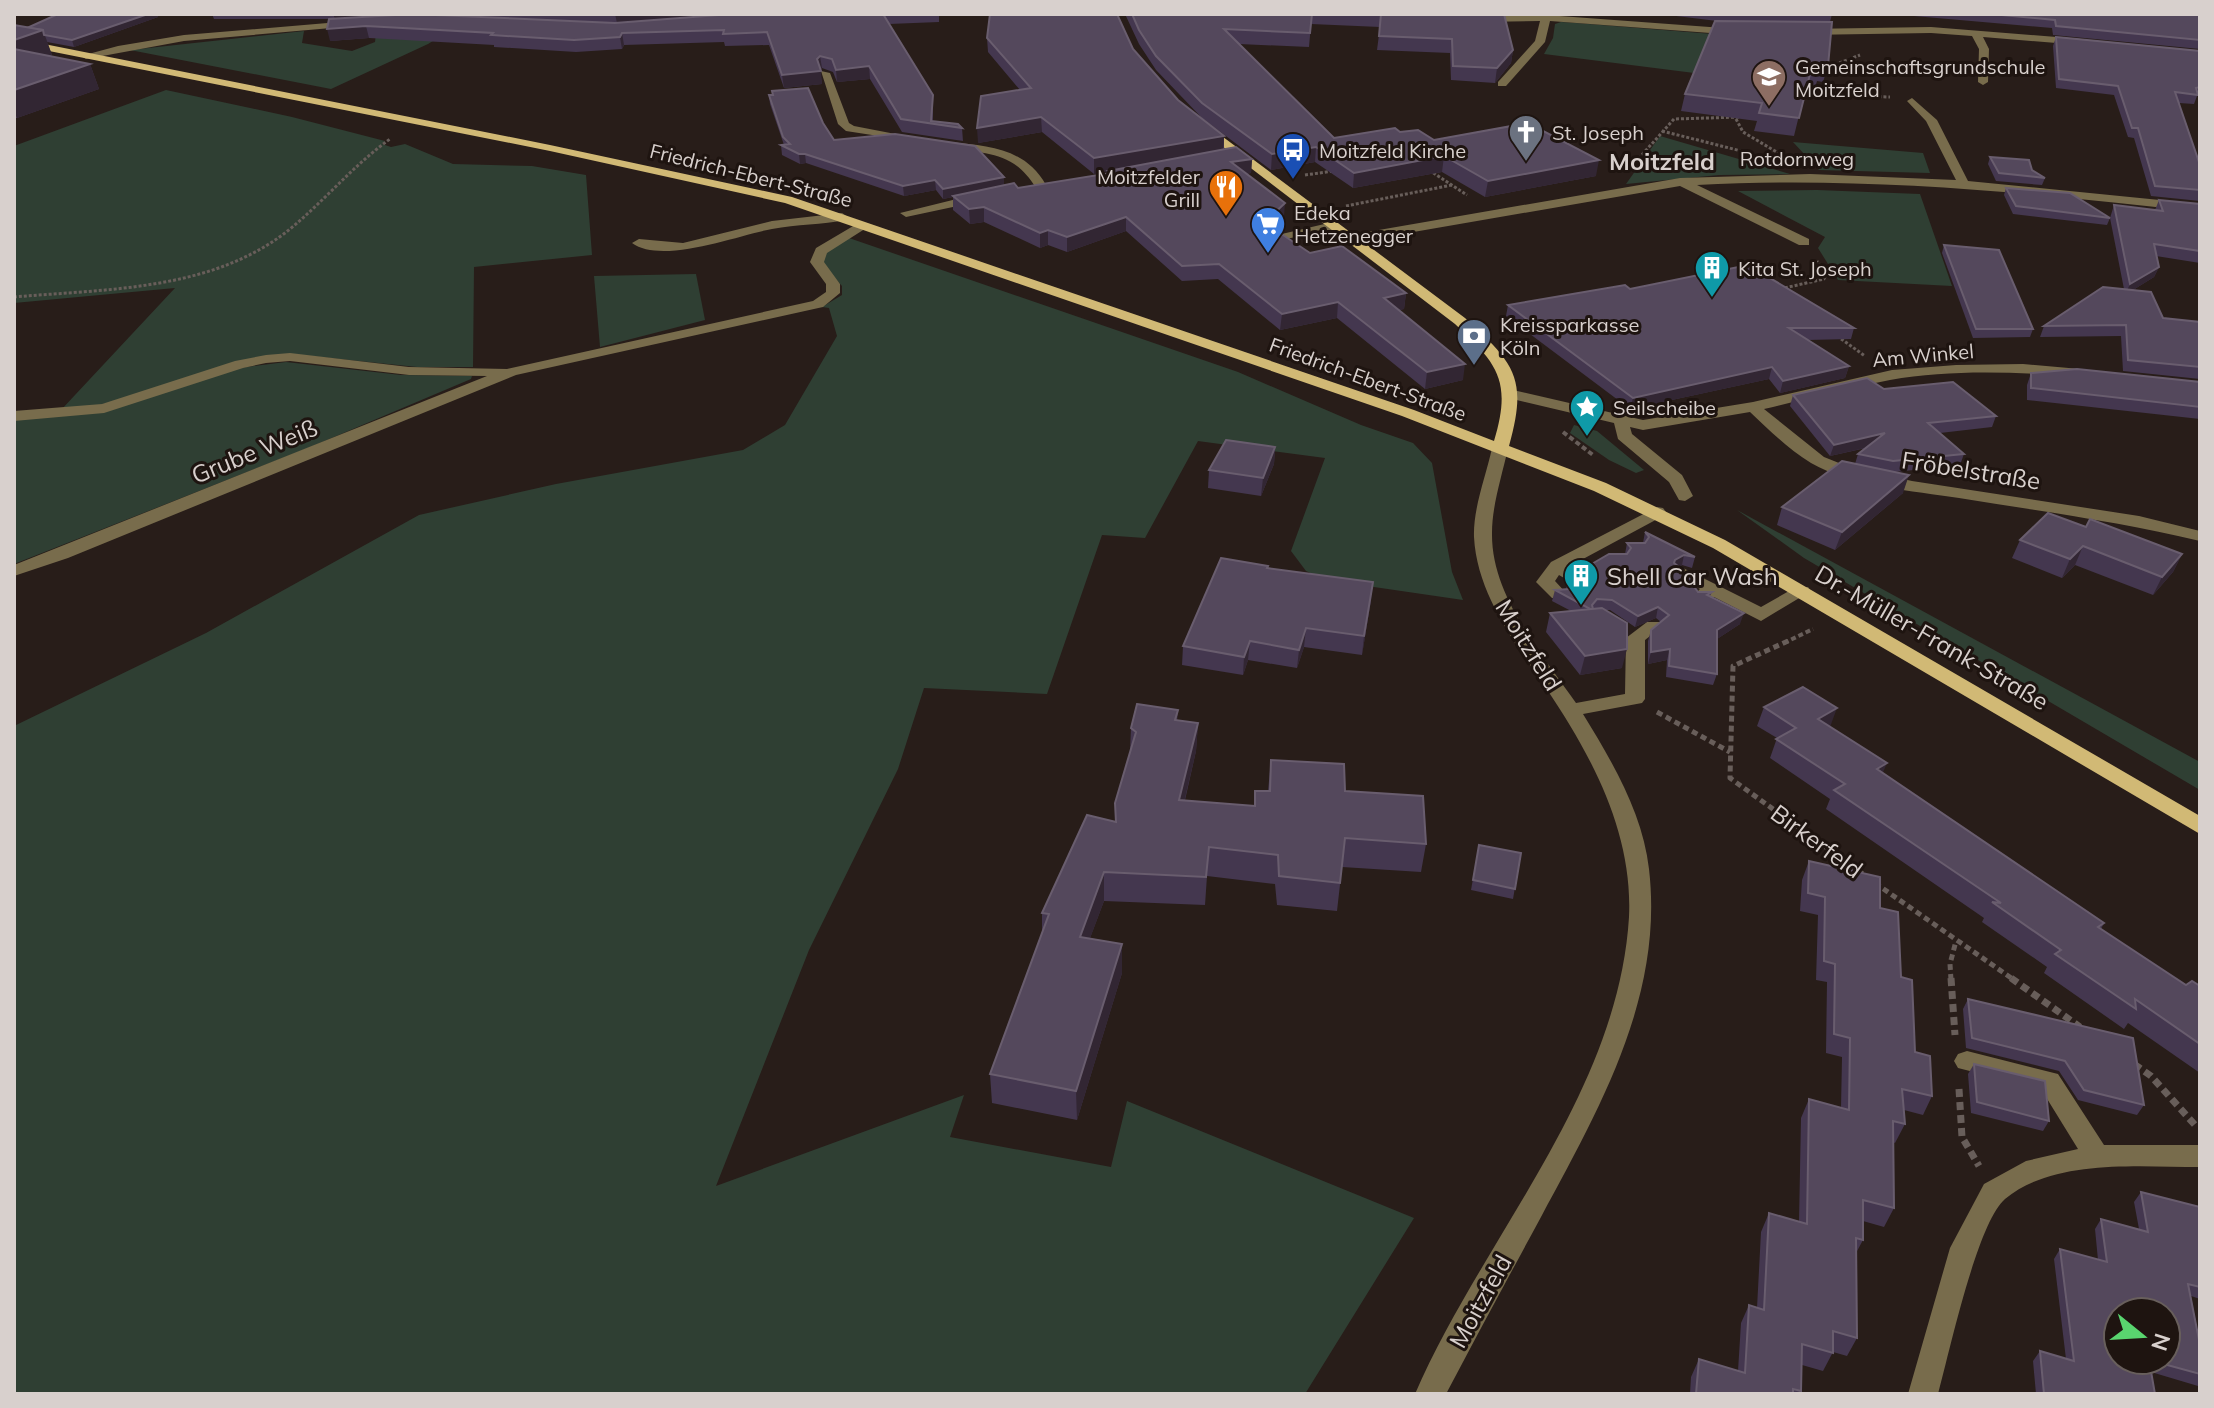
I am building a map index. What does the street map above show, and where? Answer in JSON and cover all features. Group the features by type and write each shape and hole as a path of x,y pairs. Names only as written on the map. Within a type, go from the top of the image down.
{"main road":[{"name":"Friedrich-Ebert-Straße","path":"14,41 676,174 788,200 1296,373 1500,448"},
{"path":"1196,122 1460,321 1492,350 1510,375 1513,395"},
{"name":"Moitzfeld","path":"1500,448 1513,395"},
{"name":"Dr.-Müller-Frank-Straße","path":"1500,448 1657,512 1802,591 2200,826"}],"street":[{"path":"267,29 291,14"},
{"path":"1502,84 1540,42 1546,18"},
{"path":"1467,19 1546,18 1749,32"},
{"path":"86,56 132,44 267,29 364,23"},
{"path":"1793,32 1975,32 2098,44"},
{"path":"1975,32 1984,49 1983,82"},
{"path":"825,73 844,124 850,129 922,141"},
{"path":"1912,101 1931,120 1963,183"},
{"path":"937,143 1006,153 1021,161 1040,185"},
{"path":"1223,158 1239,156"},
{"name":"Rotdornweg","path":"1350,239 1680,182 1807,177 1963,183 2200,208"},
{"path":"1680,182 1804,242"},
{"path":"1024,191 1040,185 1054,186"},
{"path":"906,213 996,196"},
{"path":"639,243 683,247 772,225 842,217"},
{"name":"Grube Weiß","path":"14,571 77,549 511,372 818,304 833,293 833,284 817,262 821,251 865,225"},
{"path":"1275,237 1333,226"},
{"name":"Grube Weiß","path":"14,416 104,408 240,364 266,359 290,357 409,371 511,372"},
{"name":"Am Winkel","path":"1513,395 1622,423 1667,423 1892,375 1956,369 2023,368 2091,374"},
{"name":"Fröbelstraße","path":"1753,407 1818,460 1844,471 1912,486 2139,521 2200,536"},
{"path":"1622,423 1624,436 1676,479 1685,496"},
{"name":"Moitzfeld","path":"1430,1394 1578,1124 1610,1057 1628,1008 1638,956 1641,910 1638,866 1612,784 1570,710 1505,611 1491,581 1483,532 1500,448"},
{"path":"1551,588 1557,566 1657,512"},
{"path":"1610,536 1634,548"},
{"path":"1590,546 1616,559"},
{"path":"1557,566 1580,580"},
{"path":"1683,573 1708,593 1761,615 1802,591"},
{"path":"1614,624 1635,638"},
{"path":"1635,638 1654,626"},
{"path":"1570,710 1635,699 1635,638"},
{"path":"1967,1061 2049,1081 2097,1156"},
{"path":"1923,1394 1964,1248 1994,1192 2036,1169 2097,1156 2200,1156"}],"path":[{"path":"1824,82 1824,91"},
{"path":"1786,93 1813,94 1824,91 1846,96 1888,96"},
{"path":"1624,176 1674,119 1748,115"},
{"path":"1736,118 1743,132 1794,164 1807,177"},
{"path":"14,297 150,286 220,269 270,243 307,213 371,151 419,123"},
{"path":"1662,131 1760,156"},
{"path":"1773,159 1794,164"},
{"path":"1426,168 1473,199"},
{"path":"1275,183 1338,170"},
{"path":"1375,200 1452,185"},
{"path":"1785,299 1773,291 1824,279 1826,274 1804,242"},
{"path":"1833,333 1892,375"},
{"path":"1549,403 1563,431 1597,457"},
{"name":"Birkerfeld","path":"1841,614 1733,666 1730,778 2086,1031"},
{"path":"1635,699 1730,752"},
{"path":"2125,1058 2151,1076 2200,1132"}],"green space":[{"path":"1555,24 1725,35 1710,75 1544,54 1553,38"},
{"path":"377,25 459,25 428,44 331,89 130,50 304,31 302,43 352,51 375,42"},
{"path":"166,90 292,117 385,141 382,144 391,147 405,144 453,164 532,166 586,175 592,255 474,267 473,367 417,367 291,354 88,408 61,410 175,288 14,303 14,146"},
{"path":"1660,136 1790,174 1719,175 1626,184"},
{"path":"1793,142 1923,153 1930,173 1819,170"},
{"path":"1738,191 1920,194 1952,286 1838,280 1818,248 1825,237"},
{"path":"849,238 1238,372 1361,425 1413,443 1432,463 1452,572 1463,600 1326,580 1306,571 1291,551 1325,458 1198,441 1145,538 1102,535 1047,694 924,688 898,769 809,950 716,1186 964,1095 950,1137 1111,1167 1127,1101 1414,1218 1305,1394 14,1394 14,726 206,633 419,515 556,484 743,450 785,425 837,336 829,308 822,307 842,295 842,286 823,265 825,252"},
{"path":"696,274 705,320 600,347 594,276"},
{"path":"286,362 401,375 472,376 308,448 14,564 14,420 96,413 239,368"},
{"path":"1574,425 1597,431 1644,470 1636,473 1609,460 1570,433"},
{"path":"1737,510 2200,762 2200,790 1804,558"}],"building":[{"path":"58,14 148,14 72,40 27,28"},
{"path":"412,14 615,23 732,14 883,14 933,95 931,121 958,124 962,128 901,119 869,66 836,70 832,59 820,56 817,59 821,71 782,75 767,32 622,33 620,37 574,40 366,26 327,29 329,19"},
{"path":"990,14 1117,14 1133,49 1178,100 1224,136 1094,158 1041,117 977,128 981,96 1031,88 987,38"},
{"path":"1132,14 1312,14 1310,33 1224,29 1334,138 1395,128 1400,132 1418,130 1434,140 1528,123 1599,160 1488,181 1444,156 1354,173 1316,147 1272,154 1202,103 1156,56"},
{"path":"1381,14 1504,14 1513,50 1497,68 1453,66 1452,39 1379,36"},
{"path":"1991,14 2200,14 2200,40 2056,26 2055,20"},
{"path":"1715,21 1832,22 1828,66 1822,65 1819,72 1811,70 1799,118 1759,113 1762,103 1685,94"},
{"path":"14,25 43,30 14,40"},
{"path":"2056,37 2200,51 2198,95 2175,92 2200,165 2200,190 2155,186 2138,128 2132,128 2118,86 2059,79"},
{"path":"14,49 90,64 14,90"},
{"path":"808,88 834,140 895,134 975,146 1004,177 943,189 935,180 903,186 799,154 781,145 790,144 783,137 769,95 773,95 772,91"},
{"path":"1236,147 1252,159 1231,162 1285,203 1267,220 1268,225 1310,253 1342,246 1406,293 1384,298 1465,364 1427,372 1338,302 1282,314 1219,264 1182,266 1126,217 1067,237 1048,230 1040,233 984,207 969,209 953,196 1014,183 1018,188 1111,173 1108,171"},
{"path":"1990,157 2029,160 2032,170 2045,178 1999,173"},
{"path":"2006,188 2070,193 2110,218 2016,206"},
{"path":"2159,200 2200,204 2200,251 2154,244 2159,267 2130,284 2114,205 2163,211"},
{"path":"1944,245 1999,250 2033,329 1976,329"},
{"path":"1748,265 1854,328 1789,328 1849,366 1783,381 1772,367 1633,398 1508,305 1625,285 1630,289"},
{"path":"2103,287 2151,292 2163,318 2200,322 2200,367 2128,360 2126,325 2044,326"},
{"path":"2077,369 2200,382 2200,407 2031,388 2031,373"},
{"path":"1867,378 1884,389 1953,382 1996,416 1928,423 1964,454 1893,461 1858,454 1885,433 1834,445 1793,395"},
{"path":"1226,440 1275,447 1263,478 1209,470"},
{"path":"1842,461 1909,475 1842,532 1782,507"},
{"path":"2048,513 2086,527 2090,519 2182,554 2162,577 2083,546 2070,559 2020,540"},
{"path":"1645,532 1695,557 1684,555 1675,560 1679,567 1674,570 1696,581 1693,585 1698,592 1712,592 1707,595 1744,613 1717,630 1717,674 1669,666 1670,649 1651,652 1651,630 1669,615 1658,607 1638,616 1612,600 1597,599 1592,605 1593,609 1590,609 1555,590 1569,589 1572,583 1568,578 1575,574 1584,577 1593,572 1594,568 1590,565 1609,554 1627,554 1631,548 1627,543 1645,543 1649,537"},
{"path":"1221,558 1267,568 1373,582 1364,636 1306,628 1299,650 1250,641 1244,657 1183,646"},
{"path":"1602,608 1627,623 1627,649 1585,656 1550,613"},
{"path":"1803,687 1837,708 1818,719 1887,763 1877,769 2104,923 2098,927 2186,985 2192,981 2200,986 2200,1044 2135,999 2136,1009 2055,954 2061,950 1992,902 2001,903 1834,790 1845,784 1776,739 1796,728 1764,707"},
{"path":"1137,704 1178,710 1175,720 1198,723 1179,800 1255,806 1255,791 1270,791 1271,760 1344,764 1345,791 1423,796 1426,844 1345,838 1340,883 1279,876 1278,855 1209,847 1206,877 1104,872 1080,937 1122,944 1076,1091 990,1074 1049,914 1042,913 1087,815 1116,822 1115,803 1136,732 1131,728"},
{"path":"1479,845 1521,853 1515,889 1473,880"},
{"path":"1809,861 1880,877 1880,908 1898,912 1901,977 1912,980 1915,1052 1930,1056 1932,1096 1902,1089 1905,1124 1893,1121 1894,1208 1863,1200 1863,1240 1856,1238 1857,1338 1833,1331 1833,1353 1802,1344 1801,1391 1793,1389 1793,1394 1696,1394 1699,1359 1745,1373 1749,1305 1764,1310 1769,1213 1807,1224 1809,1099 1849,1110 1850,1038 1834,1034 1835,964 1824,961 1825,897 1808,893"},
{"path":"1968,999 2133,1038 2144,1105 2084,1090 2065,1061 1972,1038"},
{"path":"1974,1064 2045,1081 2049,1121 1977,1102"},
{"path":"2141,1192 2200,1207 2200,1287 2188,1284 2200,1345 2200,1374 2182,1369 2182,1296 2102,1296 2102,1376 2152,1376 2155,1394 2044,1394 2040,1351 2074,1361 2060,1249 2107,1262 2101,1219 2148,1232"}],"place":[{"name":"Gemeinschaftsgrundschule Moitzfeld","path":"1769,108"},
{"name":"St. Joseph","path":"1526,163"},
{"name":"Moitzfeld Kirche","path":"1293,181"},
{"name":"Moitzfelder Grill","path":"1226,218"},
{"name":"Edeka Hetzenegger","path":"1268,255"},
{"name":"Kita St. Joseph","path":"1712,299"},
{"name":"Kreissparkasse Köln","path":"1474,367"},
{"name":"Seilscheibe","path":"1587,438"},
{"name":"Shell Car Wash","path":"1581,607"}],"district":[{"name":"Moitzfeld","path":"1662,161"}]}
